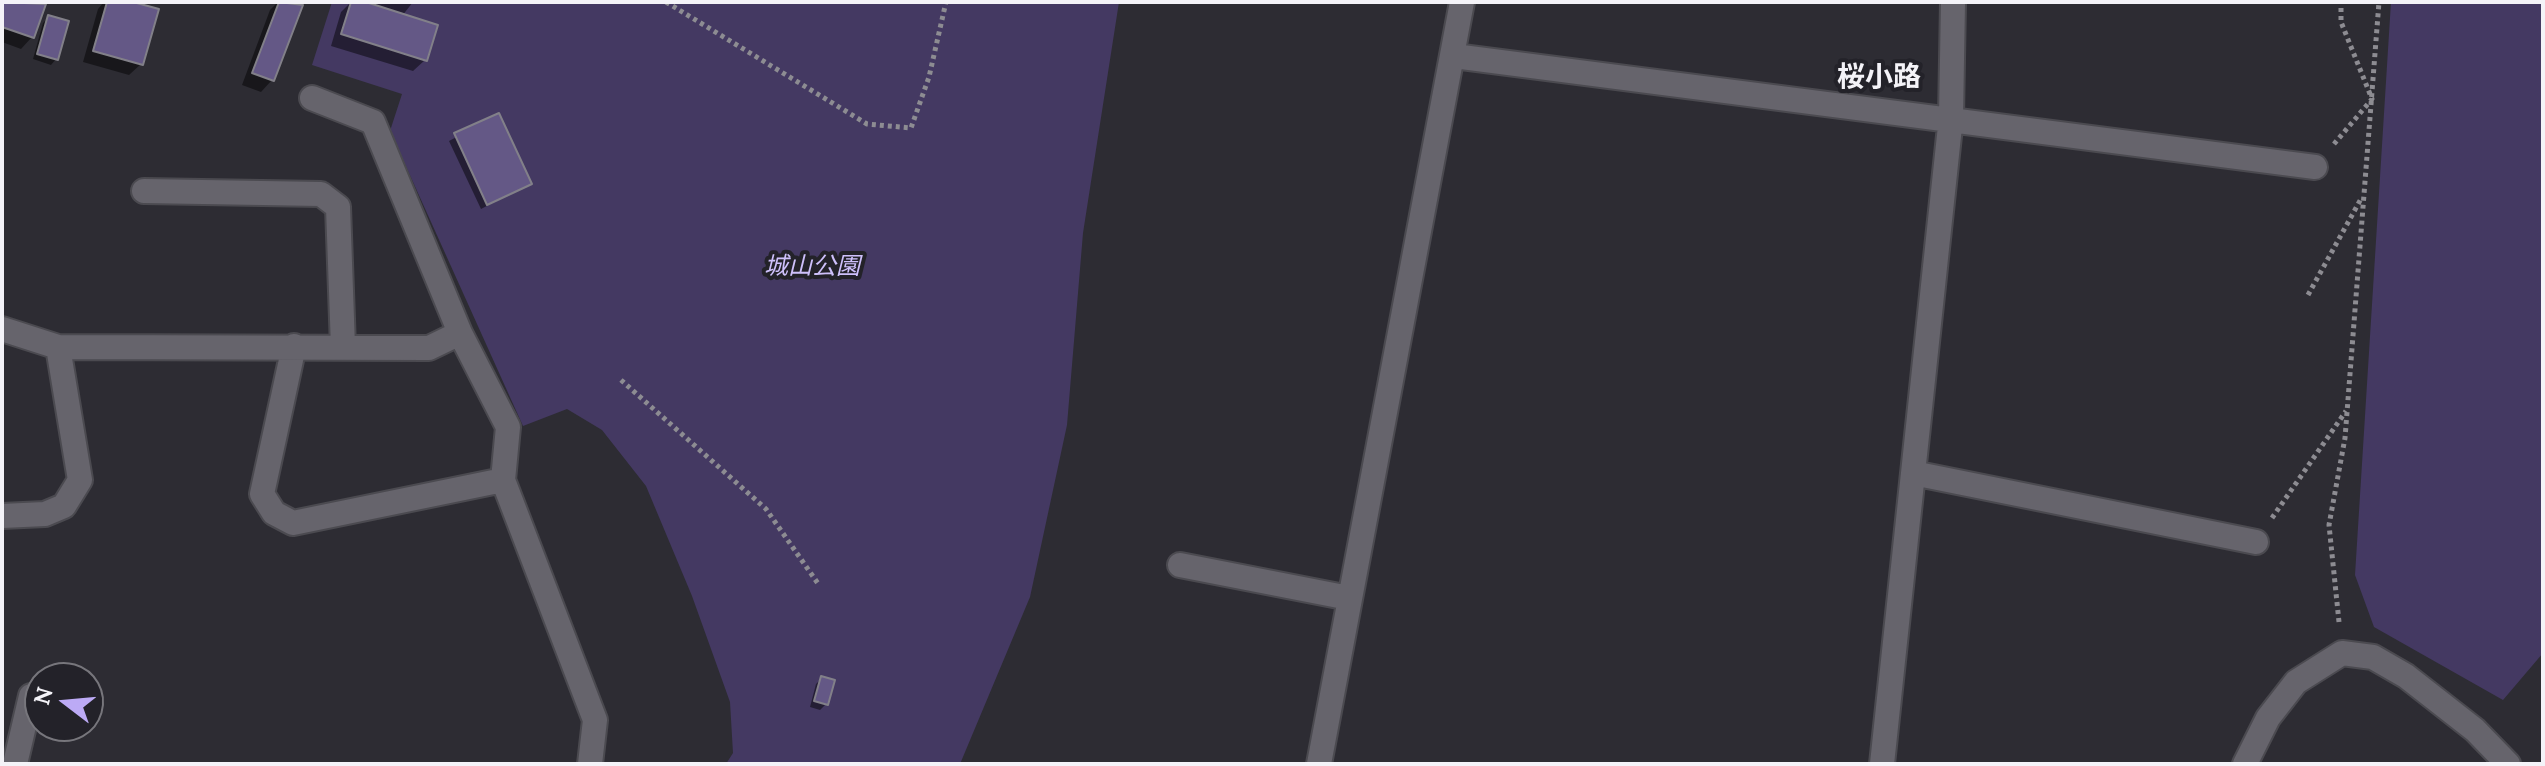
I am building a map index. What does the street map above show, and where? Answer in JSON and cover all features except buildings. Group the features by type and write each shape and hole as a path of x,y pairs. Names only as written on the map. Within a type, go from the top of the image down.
{"street":[{"path":"1319,764 1462,2"},
{"path":"1882,764 1951,117 1953,2"},
{"path":"1454,56 1951,117 2315,167"},
{"path":"312,98 373,122 460,333 508,427 503,480 595,720 590,764"},
{"path":"144,191 321,194 338,207 343,347"},
{"path":"2,329 58,347 429,348 460,333"},
{"path":"294,346 262,494 274,513 293,523 503,480"},
{"path":"2,516 45,514 64,506 80,480 58,347"},
{"path":"1913,473 2256,542"},
{"path":"1180,565 1349,598"},
{"path":"2245,764 2268,718 2296,682 2342,653 2373,657 2406,676 2475,730 2508,764"},
{"path":"15,764 24,726"}],"path":[{"path":"666,2 867,124 911,128 929,77 946,2"},
{"path":"2341,2 2341,22 2372,99"},
{"path":"2342,653 2329,525 2347,410 2379,2"},
{"path":"2315,167 2372,99"},
{"path":"2308,295 2364,192"},
{"path":"621,380 766,509 819,585"},
{"path":"2256,542 2347,410"}],"green space":[{"name":"城山公園","path":"332,2 1119,2 1083,233 1067,425 1030,597 960,764 726,764 733,753 730,702 692,596 646,486 602,430 567,409 523,426 390,131 402,94 312,65"},
{"path":"2391,2 2543,2 2543,653 2503,700 2374,627 2355,575"}],"district":[{"name":"桜小路","path":"1879,78"}]}
